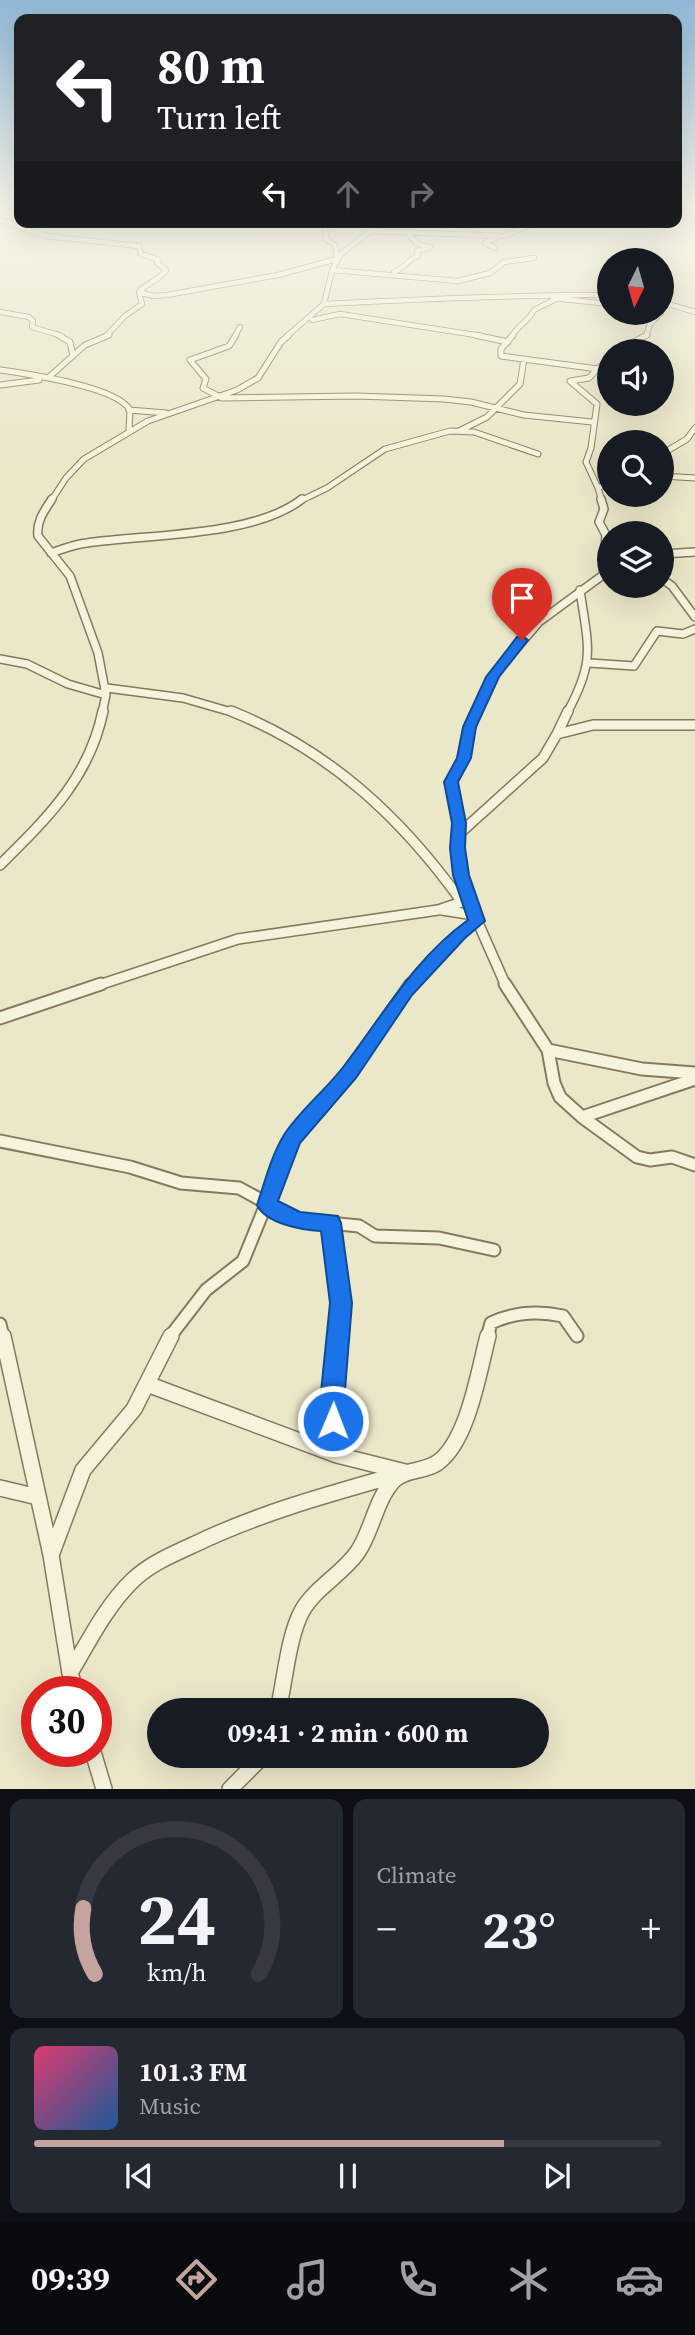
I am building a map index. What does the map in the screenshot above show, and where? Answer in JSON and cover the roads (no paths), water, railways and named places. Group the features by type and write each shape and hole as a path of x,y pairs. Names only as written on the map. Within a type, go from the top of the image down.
{"street":[{"path":"139,292 153,296 186,291"},
{"path":"0,865 57,808 72,786 99,730 107,692 98,653 70,576 38,536 37,528 42,514 76,467 129,430 258,378 281,342 308,321 324,304 327,291"},
{"path":"49,377 89,343 109,335 125,316 140,306 143,300 139,292"},
{"path":"535,295 597,303"},
{"path":"324,304 597,295"},
{"path":"556,299 534,310 531,317 516,329 501,349 500,356 597,369"},
{"path":"674,307 695,312"},
{"path":"0,312 29,317 33,321 32,327 67,338 72,343 73,356"},
{"path":"308,321 340,314 360,319 449,329 508,342"},
{"path":"240,327 235,340 229,346 190,360 206,379 203,388 215,397 250,400 286,396 364,396 458,400 482,404 493,410 592,422"},
{"path":"459,431 487,417 520,384 524,359"},
{"path":"0,370 57,378 110,395 127,404 131,416 129,430"},
{"path":"597,370 589,378 570,382 597,404 592,422 591,454 586,461 597,486"},
{"path":"0,386 57,378"},
{"path":"130,410 170,413"},
{"path":"674,447 687,439 695,428"},
{"path":"51,552 83,543 211,530 252,522 290,509 305,497 327,488 357,465 394,444 411,439 459,431 494,437 538,454"},
{"path":"674,477 695,478"},
{"path":"674,553 695,551"},
{"path":"465,901 457,848 460,833 451,782 464,758 470,727 492,677 527,633 559,604 597,578"},
{"path":"460,833 543,758 585,680 590,663 580,590"},
{"path":"674,590 695,617"},
{"path":"590,663 634,666 657,631 683,634 695,629"},
{"path":"0,659 28,662 61,682 107,692 163,695 228,710 266,727 301,748 361,790 403,827 465,901 476,918 509,994 548,1050 554,1083 560,1097 582,1117 637,1157 650,1160 672,1157 695,1165"},
{"path":"562,722 578,727"},
{"path":"557,734 578,727 695,725"},
{"path":"0,1018 239,939 438,910 465,901"},
{"path":"438,910 476,918"},
{"path":"51,1555 83,1470 134,1409 166,1342 206,1290 243,1261 293,1138 350,1073 406,990 476,918"},
{"path":"548,1050 642,1069 695,1076"},
{"path":"582,1117 695,1076"},
{"path":"0,1141 130,1167 181,1183 231,1186 250,1191 267,1205 298,1220 359,1226 375,1236 439,1238 494,1250"},
{"path":"331,1223 341,1303 332,1402 337,1455"},
{"path":"70,1674 100,1623 124,1591 145,1570 213,1534 294,1504 437,1463 454,1443 466,1420 491,1323 506,1317 551,1313 563,1316 577,1336"},
{"path":"0,1324 51,1555 70,1674"},
{"path":"147,1384 337,1455 405,1472"},
{"path":"281,1698 297,1625 303,1610 336,1572 358,1553 380,1504 394,1481 405,1472"},
{"path":"0,1488 38,1497"},
{"path":"97,1767 104,1789"},
{"path":"229,1789 251,1768"}]}
